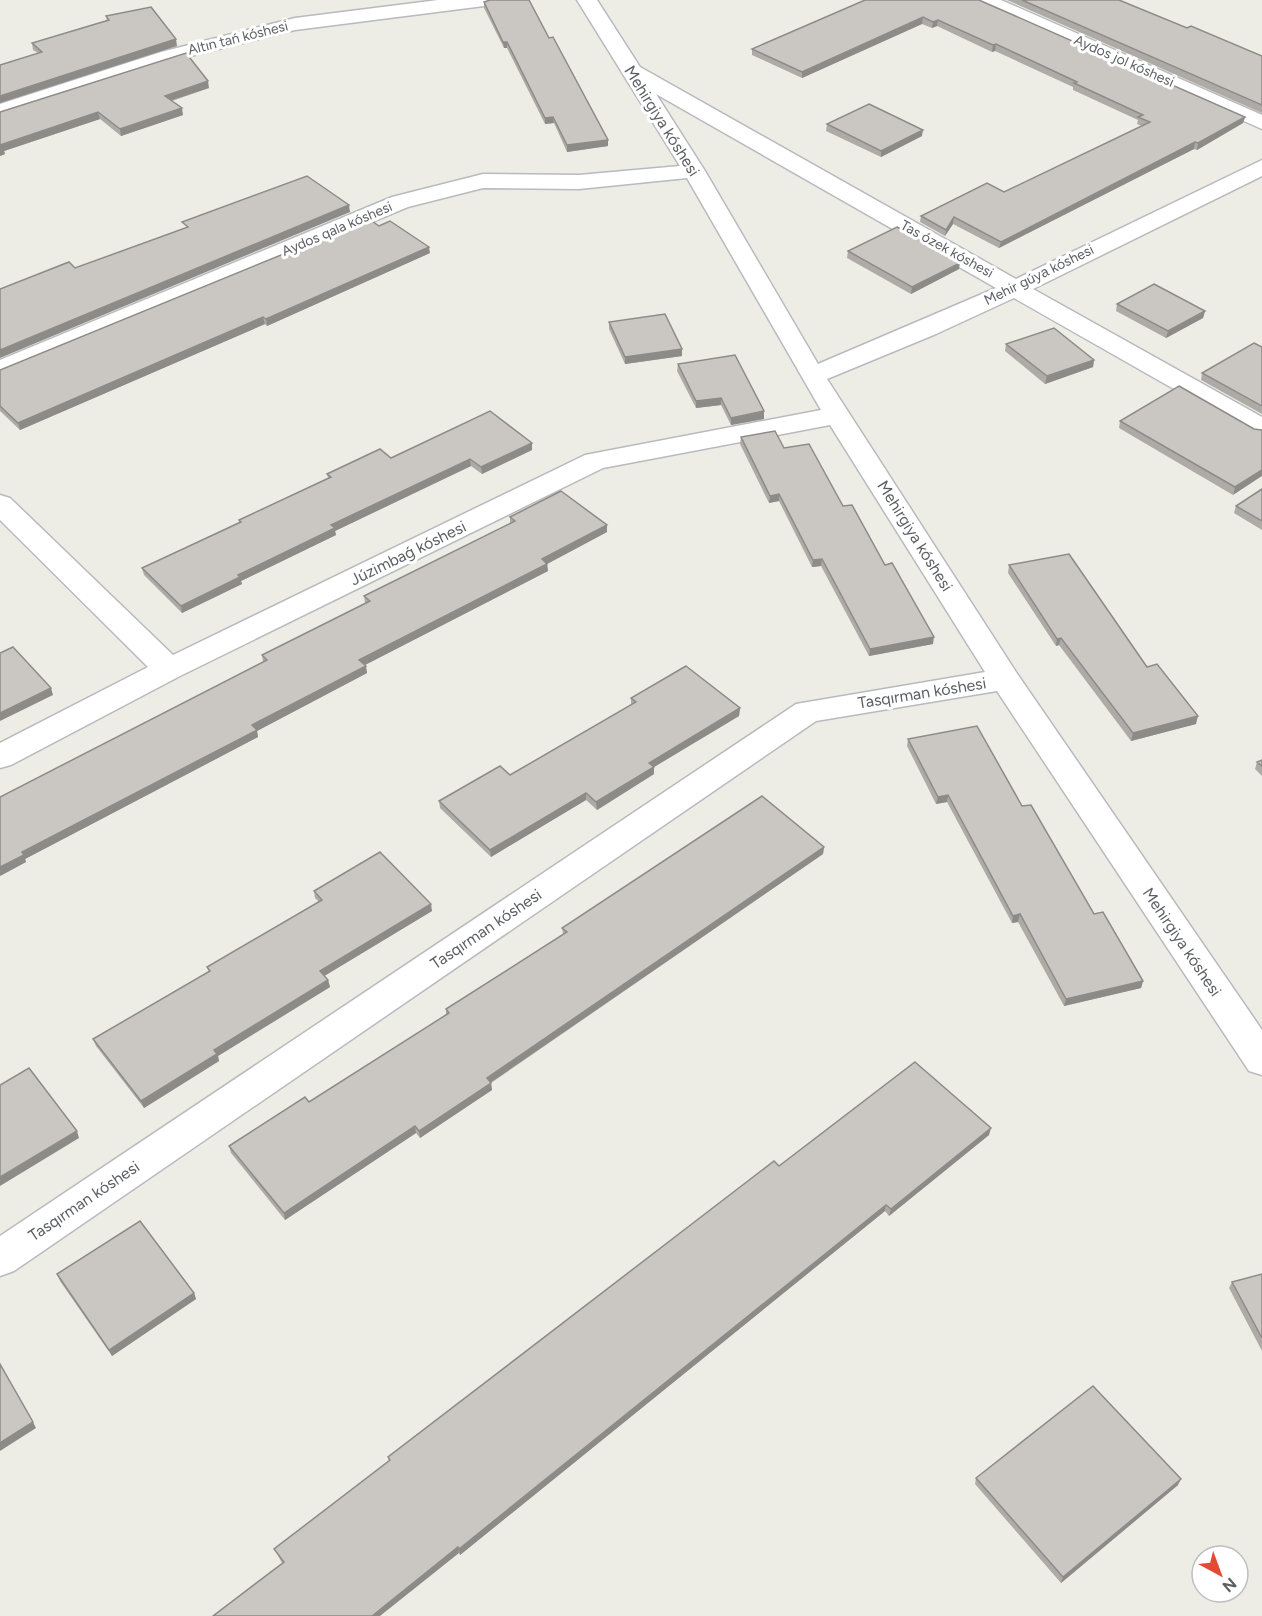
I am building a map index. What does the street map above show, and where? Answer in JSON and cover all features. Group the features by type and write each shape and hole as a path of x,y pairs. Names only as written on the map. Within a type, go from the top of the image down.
{"street":[{"name":"Altın tań kóshesi","path":"0,111 168,56 295,24 484,0"},
{"name":"Mehirgiya kóshesi","path":"587,0 693,171 812,376 1005,679 1262,1060"},
{"name":"Aydos jol kóshesi","path":"985,0 1262,123"},
{"name":"Tas ózek kóshesi","path":"631,71 1262,428"},
{"name":"Mehir gúyа kóshesi","path":"812,376 864,357 1015,288 1262,167"},
{"name":"Aydos qala kóshesi","path":"0,369 400,202 483,181 579,182 693,171"},
{"name":"Júzimbaǵ kóshesi","path":"0,757 169,669 595,461 838,415"},
{"path":"0,504 169,669"},
{"name":"Tasqırman kóshesi","path":"0,1258 807,712 1005,679"}],"building":[{"path":"529,0 549,38 553,37 608,140 567,145 553,117 545,118 507,42 503,42 484,2"},
{"path":"865,0 979,0 1245,117 1001,242 954,217 946,230 921,216 987,183 1004,192 1150,122 1138,117 1143,115 996,44 993,45 938,20 933,22 923,17 802,72 752,49"},
{"path":"1022,0 1119,0 1187,28 1191,26 1262,56 1262,105"},
{"path":"151,7 176,39 0,96 0,65 42,52 32,43 109,20 106,16"},
{"path":"186,53 208,81 165,96 182,108 120,129 98,112 0,145 0,112"},
{"path":"869,104 923,130 881,151 827,124"},
{"path":"307,176 349,205 0,350 0,289 69,262 75,268 188,227 182,222"},
{"path":"369,219 379,226 390,221 429,247 266,319 263,317 18,423 0,406 0,370"},
{"path":"897,227 960,263 912,287 848,251"},
{"path":"1154,284 1205,311 1168,331 1117,304"},
{"path":"665,314 682,349 625,357 609,322"},
{"path":"1054,328 1094,360 1047,376 1006,344"},
{"path":"1254,343 1262,347 1262,406 1202,373"},
{"path":"735,355 764,411 731,418 721,398 696,401 678,364"},
{"path":"1179,386 1254,429 1262,430 1262,470 1235,487 1120,421"},
{"path":"490,411 532,443 481,467 470,459 331,525 335,528 238,575 240,577 181,606 142,568 331,477 327,474 380,449 391,458"},
{"path":"775,431 784,448 809,444 843,506 852,505 885,565 892,563 934,637 870,649 822,559 813,560 779,494 770,496 741,437"},
{"path":"1262,489 1262,521 1236,506"},
{"path":"561,491 607,525 542,559 547,564 359,660 366,666 252,725 257,730 22,852 24,855 0,867 0,797 267,660 262,655 370,601 364,596 515,521 510,517"},
{"path":"1069,554 1147,667 1157,664 1198,716 1133,733 1061,638 1057,639 1009,565"},
{"path":"13,647 51,688 0,713 0,653"},
{"path":"686,666 740,708 649,763 654,767 596,802 586,793 490,850 439,801 500,766 510,775 636,702 631,698"},
{"path":"977,726 1022,806 1031,805 1094,914 1103,912 1143,981 1066,999 1020,914 1013,916 948,795 938,797 908,739"},
{"path":"762,796 824,847 487,1078 491,1083 419,1131 415,1126 284,1213 229,1146 305,1097 309,1102 449,1013 446,1009 567,932 562,928"},
{"path":"380,852 431,904 320,971 328,980 214,1050 217,1054 141,1101 93,1039 210,971 207,967 322,900 314,891"},
{"path":"915,1062 991,1128 891,1209 886,1205 459,1549 458,1547 372,1616 213,1616 284,1562 274,1549 390,1460 388,1457 774,1161 779,1166"},
{"path":"29,1068 77,1131 0,1177 0,1085"},
{"path":"140,1221 194,1293 109,1350 57,1274"},
{"path":"1262,1274 1262,1338 1232,1282"},
{"path":"0,1364 33,1422 0,1443"},
{"path":"1093,1386 1181,1479 1063,1577 976,1478"}]}
